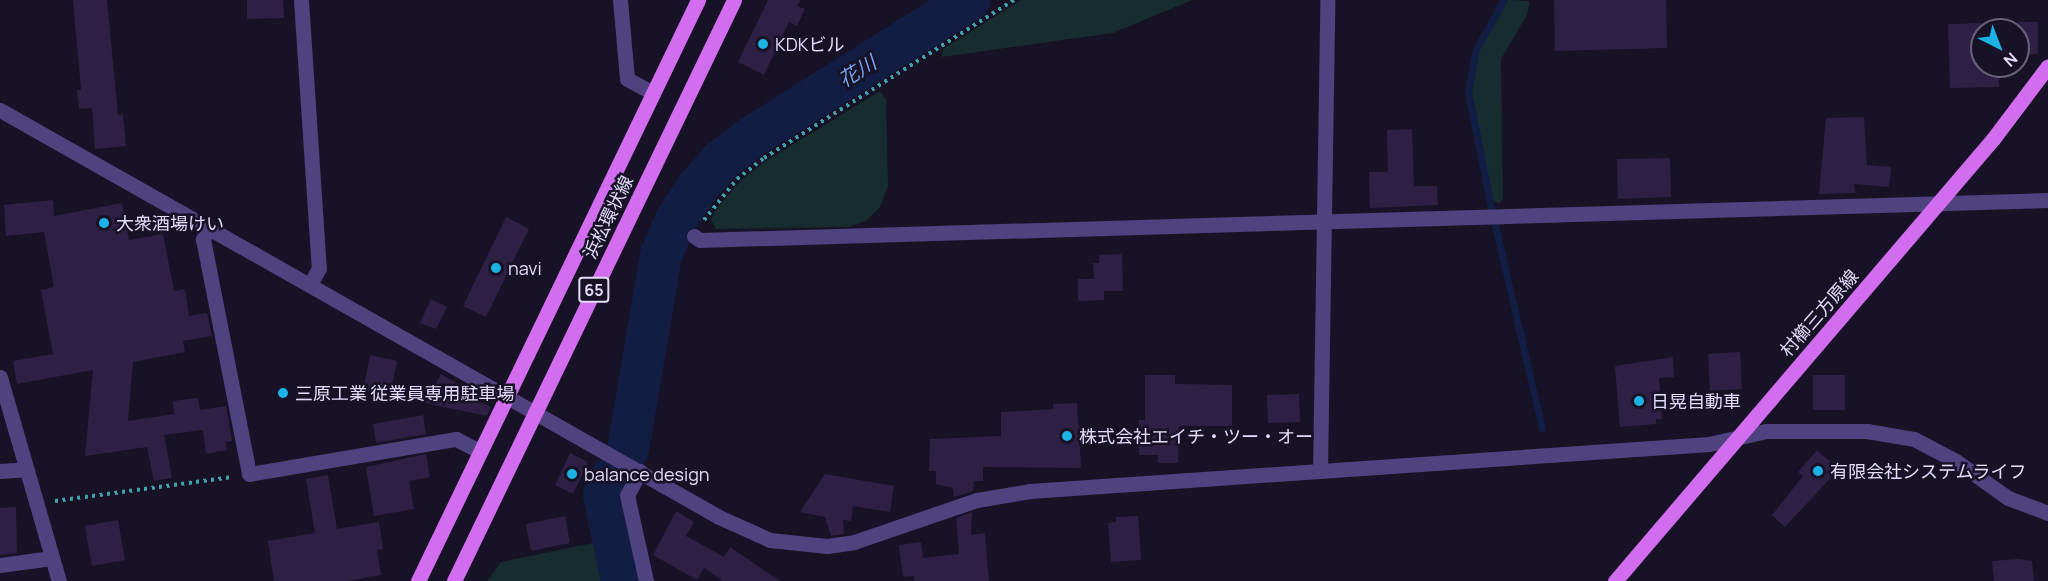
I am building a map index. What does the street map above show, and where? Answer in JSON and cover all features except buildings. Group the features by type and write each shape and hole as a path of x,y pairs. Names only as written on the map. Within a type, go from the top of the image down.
{"main road":[{"name":"浜松環状線","path":"418,581 698,0"},
{"name":"浜松環状線","path":"454,581 734,0"},
{"name":"村櫛三方原線","path":"1615,581 1939,203 2048,66"}],"street":[{"path":"302,0 319,268 310,285"},
{"path":"620,0 627,80 653,93"},
{"path":"1320,471 1327,0"},
{"path":"0,110 744,530 780,541 826,546 881,534 951,508 1003,494 1709,444 1766,431 1891,433 1936,448 2008,498 2048,513"},
{"path":"694,236 699,240 2048,200"},
{"path":"209,228 203,239 249,474 456,439 480,451"},
{"path":"0,376 59,581"},
{"path":"0,471 26,469"},
{"path":"640,471 627,495 646,581"},
{"path":"0,566 52,558"}],"path":[{"path":"694,236 715,203 764,158 1014,0"},
{"path":"47,501 153,490 249,474"}],"green space":[{"path":"1021,0 1192,0 1113,33 942,57 943,49"},
{"path":"1508,0 1530,1 1527,15 1501,59 1503,199 1499,204 1493,200 1472,92 1479,50"},
{"path":"880,91 886,99 888,187 880,207 866,221 848,227 716,229 711,220 714,212 740,181 766,161"},
{"path":"593,543 605,551 612,581 487,581 501,562"}],"waterway":[{"name":"花川","path":"628,449 661,255 676,220 696,189 720,161 750,138 969,0"},
{"path":"1491,207 1468,92 1476,49 1504,0"},
{"path":"1495,225 1542,429"},
{"path":"609,480 604,495 622,581"}],"place":[{"name":"KDKビル","path":"763,44"},
{"name":"大衆酒場けい","path":"104,223"},
{"name":"navi","path":"496,268"},
{"name":"三原工業 従業員専用駐車場","path":"283,393"},
{"name":"日晃自動車","path":"1639,401"},
{"name":"株式会社エイチ・ツー・オー","path":"1067,436"},
{"name":"有限会社システムライフ","path":"1818,471"},
{"name":"balance design","path":"572,474"}]}
